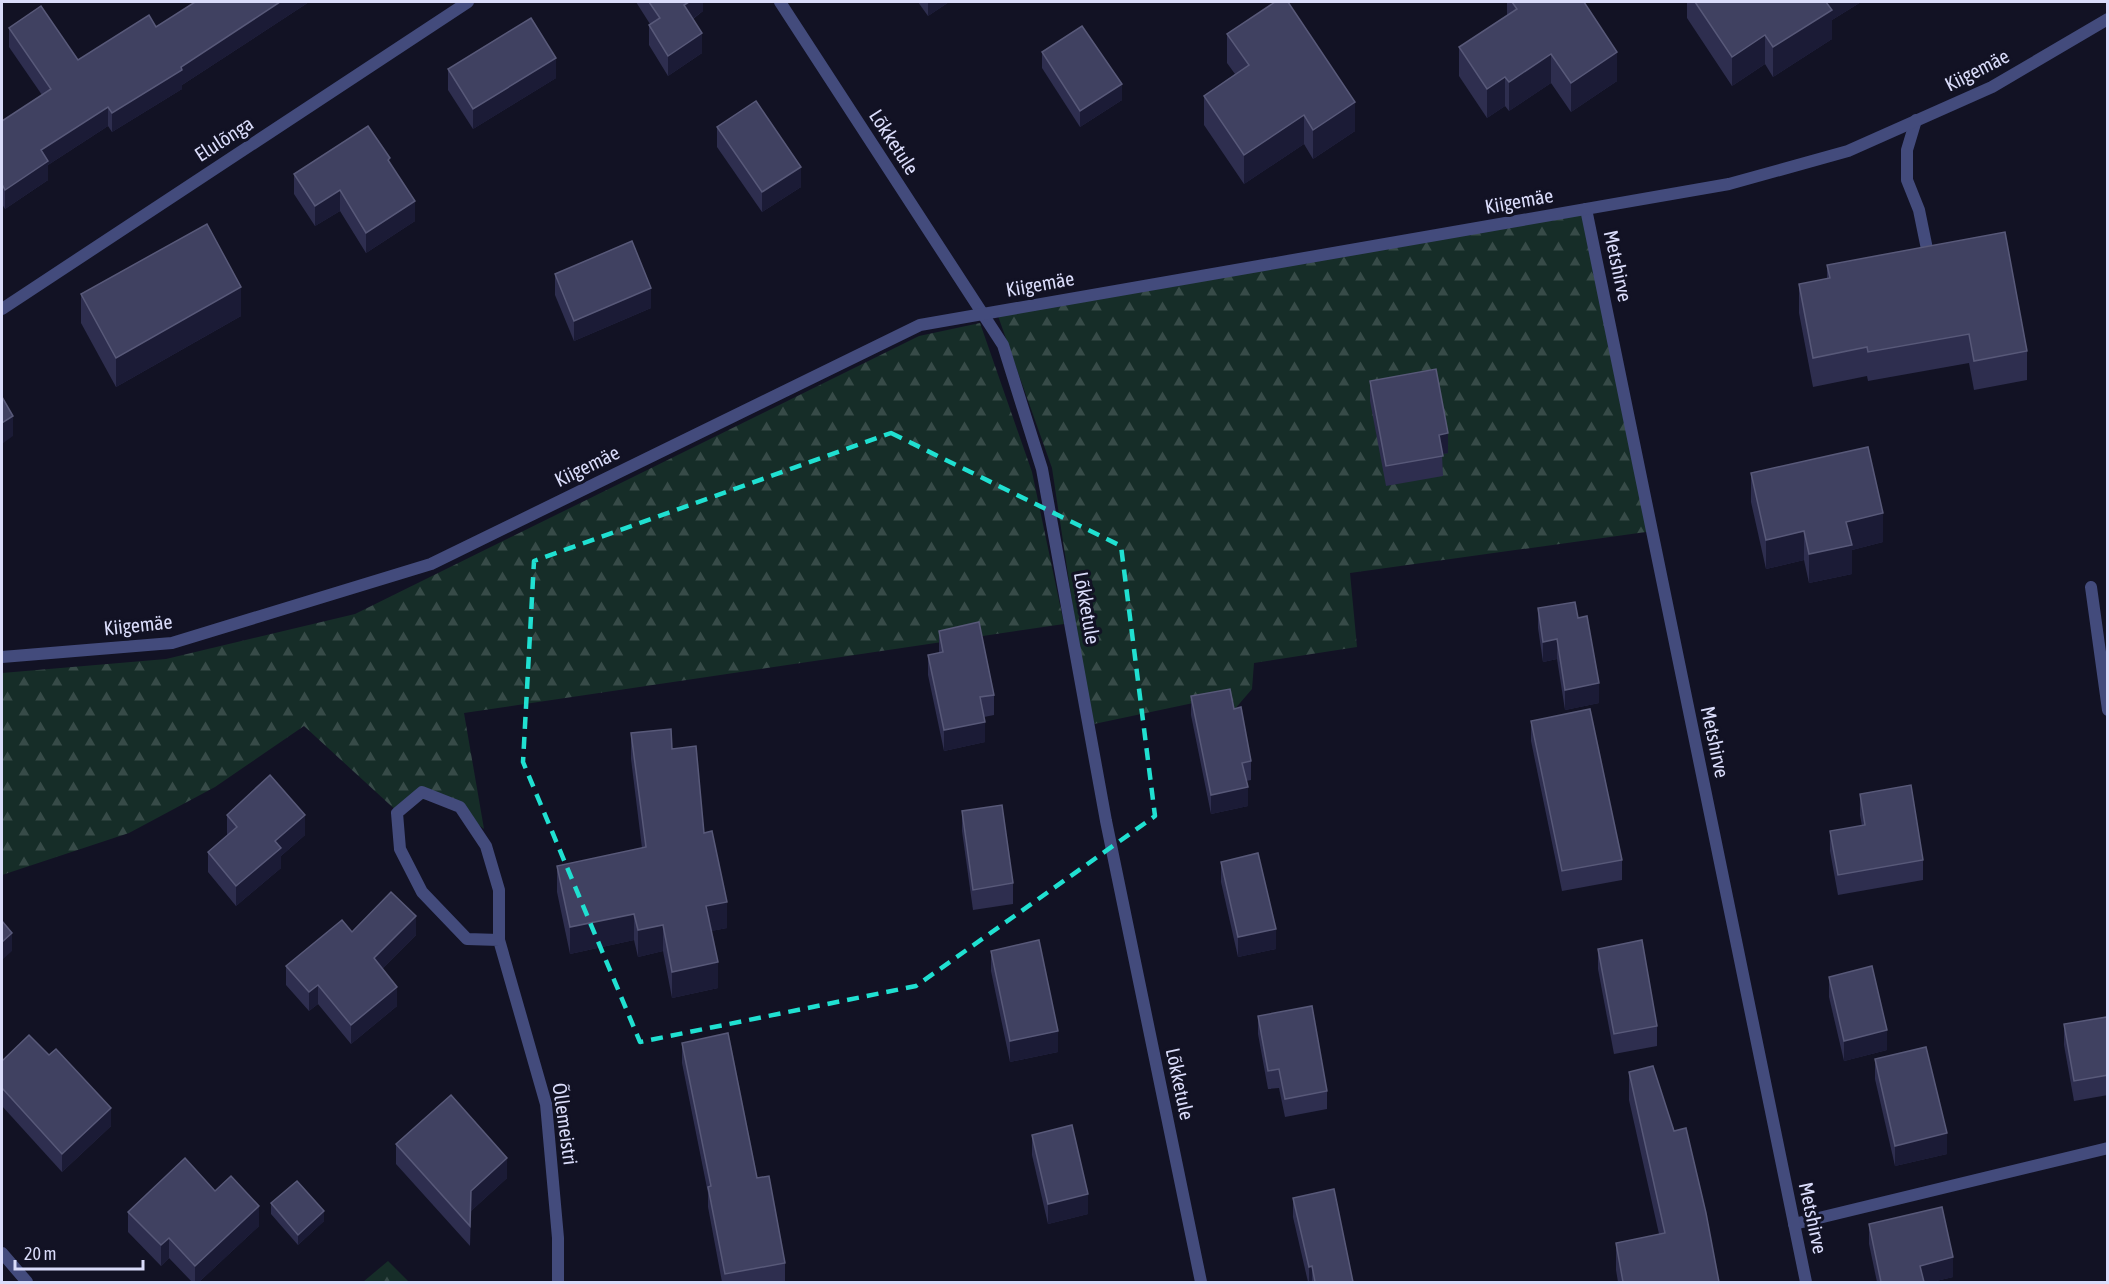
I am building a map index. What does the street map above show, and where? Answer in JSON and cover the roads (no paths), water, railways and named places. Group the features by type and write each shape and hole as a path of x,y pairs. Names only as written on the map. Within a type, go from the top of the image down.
{"street":[{"name":"Elulõnga","path":"2,309 468,2"},
{"name":"Lõkketule","path":"780,2 1003,345 1042,469 1106,821 1201,1282"},
{"name":"Kiigemäe","path":"2,657 172,643 431,564 920,325 1729,184 1848,150 1992,87 2108,19"},
{"path":"1916,120 1907,150 1907,180 1919,210 1928,254"},
{"name":"Metshirve","path":"1586,209 1806,1282"},
{"path":"2091,587 2108,710"},
{"name":"Õllemeistri","path":"499,940 467,939 422,892 400,849 397,813 422,792 460,807 486,846 499,890 499,940 546,1104 558,1238 558,1282"},
{"path":"1794,1224 2108,1148"},
{"path":"2,1252 27,1282"}]}
